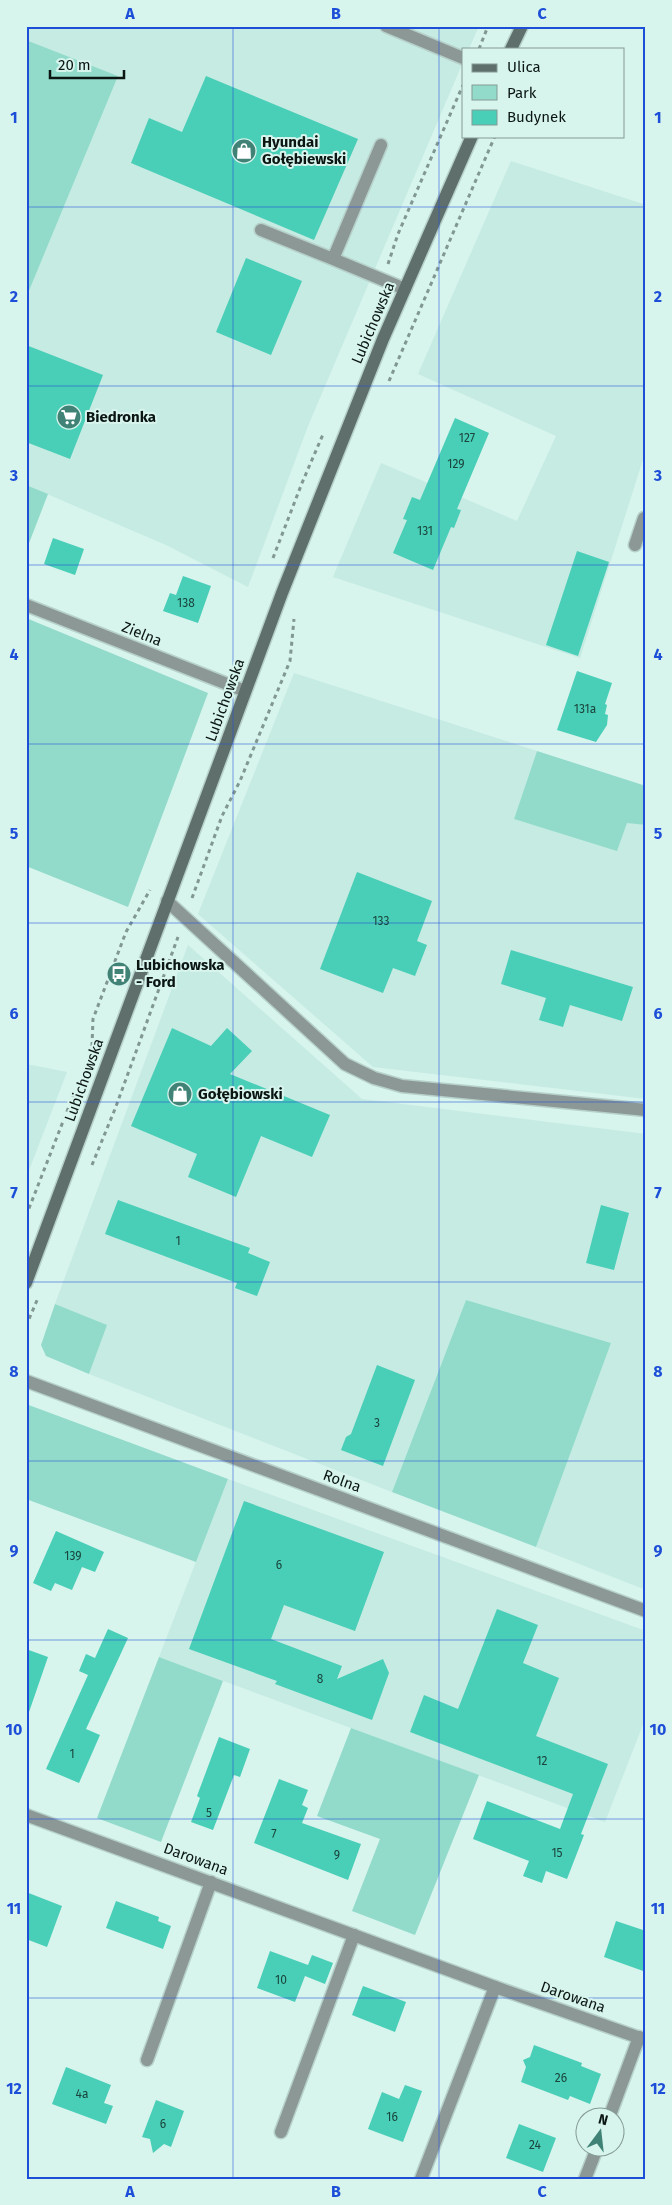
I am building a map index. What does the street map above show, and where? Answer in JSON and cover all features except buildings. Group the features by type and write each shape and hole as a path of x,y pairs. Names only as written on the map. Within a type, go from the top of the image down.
{"street":[{"path":"386,26 462,58"},
{"path":"511,48 522,26"},
{"name":"Lubichowska","path":"27,1277 282,593 404,289 471,138"},
{"path":"333,259 381,145"},
{"path":"261,230 404,289"},
{"path":"635,545 644,518 646,519"},
{"name":"Zielna","path":"26,605 245,691"},
{"path":"168,901 345,1064 374,1078 402,1086 646,1110"},
{"name":"Rolna","path":"26,1381 646,1611"},
{"name":"Darowana","path":"26,1815 495,1987 643,2039 613,2108"},
{"path":"148,2060 211,1882"},
{"path":"281,2132 354,1935"},
{"path":"421,2179 495,1987"},
{"path":"585,2179 593,2158"}],"path":[{"path":"479,48 488,26"},
{"path":"388,384 494,138"},
{"path":"89,1172 115,1109 222,816 240,781 290,661 294,620 297,612"},
{"path":"26,1326 41,1290"}],"shaded area":[{"path":"26,26 479,26 469,48 462,48 462,64 308,426 248,587 166,545 26,485 26,298 118,76 26,40"},
{"path":"511,161 646,205 646,450 580,658 333,577 381,463 517,521 556,436 418,374"},
{"path":"294,673 537,751 514,819 617,850 627,822 646,825 646,1099 373,1067 198,914"},
{"path":"188,945 362,1099 646,1134 646,1590 536,1547 611,1343 466,1300 392,1492 89,1374 106,1325 55,1304"},
{"path":"26,1064 67,1072 26,1178"},
{"path":"228,1479 646,1631 646,1717 605,1822 159,1657"}],"green space":[{"path":"26,40 118,76 26,298"},
{"path":"26,485 48,494 26,551"},
{"path":"26,618 208,693 128,907 26,866"},
{"path":"537,751 646,786 646,825 627,823 617,851 514,819"},
{"path":"466,1300 611,1343 536,1547 392,1492"},
{"path":"55,1304 107,1325 89,1374 46,1356 41,1345"},
{"path":"26,1404 228,1479 196,1562 26,1499"},
{"path":"159,1657 223,1681 161,1842 97,1818"},
{"path":"351,1728 479,1775 415,1935 352,1911 380,1839 317,1816"}],"place":[{"name":"Hyundai Gołębiewski","path":"244,151"},
{"name":"Biedronka","path":"69,417"},
{"name":"Lubichowska - Ford","path":"119,974"},
{"name":"Gołębiowski","path":"180,1094"}]}
